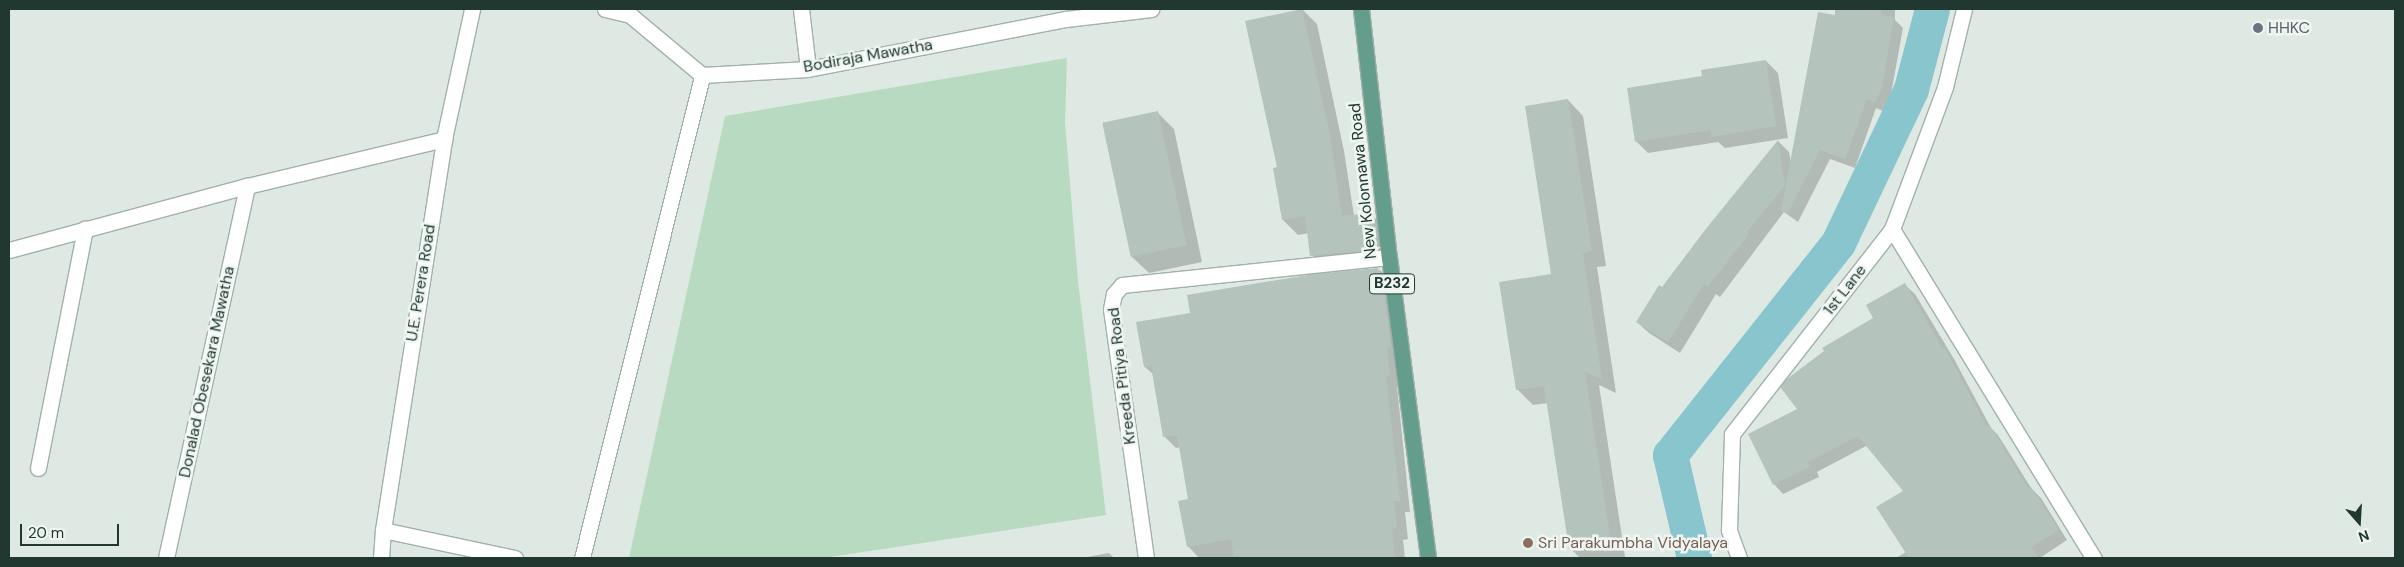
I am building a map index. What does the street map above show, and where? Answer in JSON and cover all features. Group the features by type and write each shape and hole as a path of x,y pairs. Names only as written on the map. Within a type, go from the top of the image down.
{"main road":[{"name":"New Kolonnawa Road","path":"1362,9 1389,258 1428,558"}],"street":[{"name":"U.E. Perera Road","path":"381,558 383,530 444,139 472,9"},
{"path":"582,558 702,75 630,16 604,9"},
{"path":"801,9 808,69"},
{"name":"Bodiraja Mawatha","path":"702,75 808,69 1065,14 1151,9"},
{"name":"1st Lane","path":"1739,558 1729,530 1732,434 1892,230 1946,87 1964,9"},
{"path":"9,250 246,186 444,139"},
{"name":"Donalad Obesekara Mawatha","path":"166,558 246,186"},
{"path":"38,468 85,229"},
{"path":"1892,230 2094,558"},
{"name":"Kreeda Pitiya Road","path":"1146,558 1111,309 1114,294 1122,285 1389,258"},
{"path":"383,530 515,558"}],"green space":[{"path":"1067,58 1065,122 1078,280 1106,515 824,558 629,558 725,116"}],"building":[{"path":"1302,9 1330,135 1342,216 1371,213 1376,249 1310,256 1305,216 1282,220 1273,168 1277,167 1245,21"},
{"path":"1835,9 1882,9 1881,15 1894,17 1882,88 1875,103 1867,99 1845,159 1820,150 1788,213 1781,211 1818,12 1835,15"},
{"path":"1766,60 1776,126 1711,137 1710,130 1635,142 1627,88 1702,76 1701,70"},
{"path":"1568,99 1592,251 1583,253 1602,379 1585,372 1611,542 1569,549 1544,386 1516,390 1499,282 1551,274 1525,106"},
{"path":"1158,111 1186,245 1131,257 1102,123"},
{"path":"1778,140 1785,185 1747,232 1749,234 1708,287 1704,284 1668,342 1636,322 1659,285 1662,287 1705,230"},
{"path":"1378,268 1383,284 1391,347 1387,348 1390,375 1386,376 1400,501 1394,501 1397,528 1392,529 1395,558 1234,558 1231,539 1187,547 1178,501 1188,499 1177,435 1163,437 1151,366 1144,367 1136,322 1190,313 1187,295 1313,274"},
{"path":"1905,283 1943,349 1945,348 1986,426 1989,424 2028,488 2031,487 2059,530 2031,547 2038,558 1909,558 1876,507 1903,491 1858,436 1808,462 1810,467 1773,485 1748,434 1797,409 1780,387 1787,379 1824,351 1822,348 1873,318 1866,305"}],"waterway":[{"path":"1694,558 1670,455 1838,243 1911,89 1932,9"}],"place":[{"name":"HHKC","path":"2258,28"},
{"name":"Sri Parakumbha Vidyalaya","path":"1528,543"}]}
